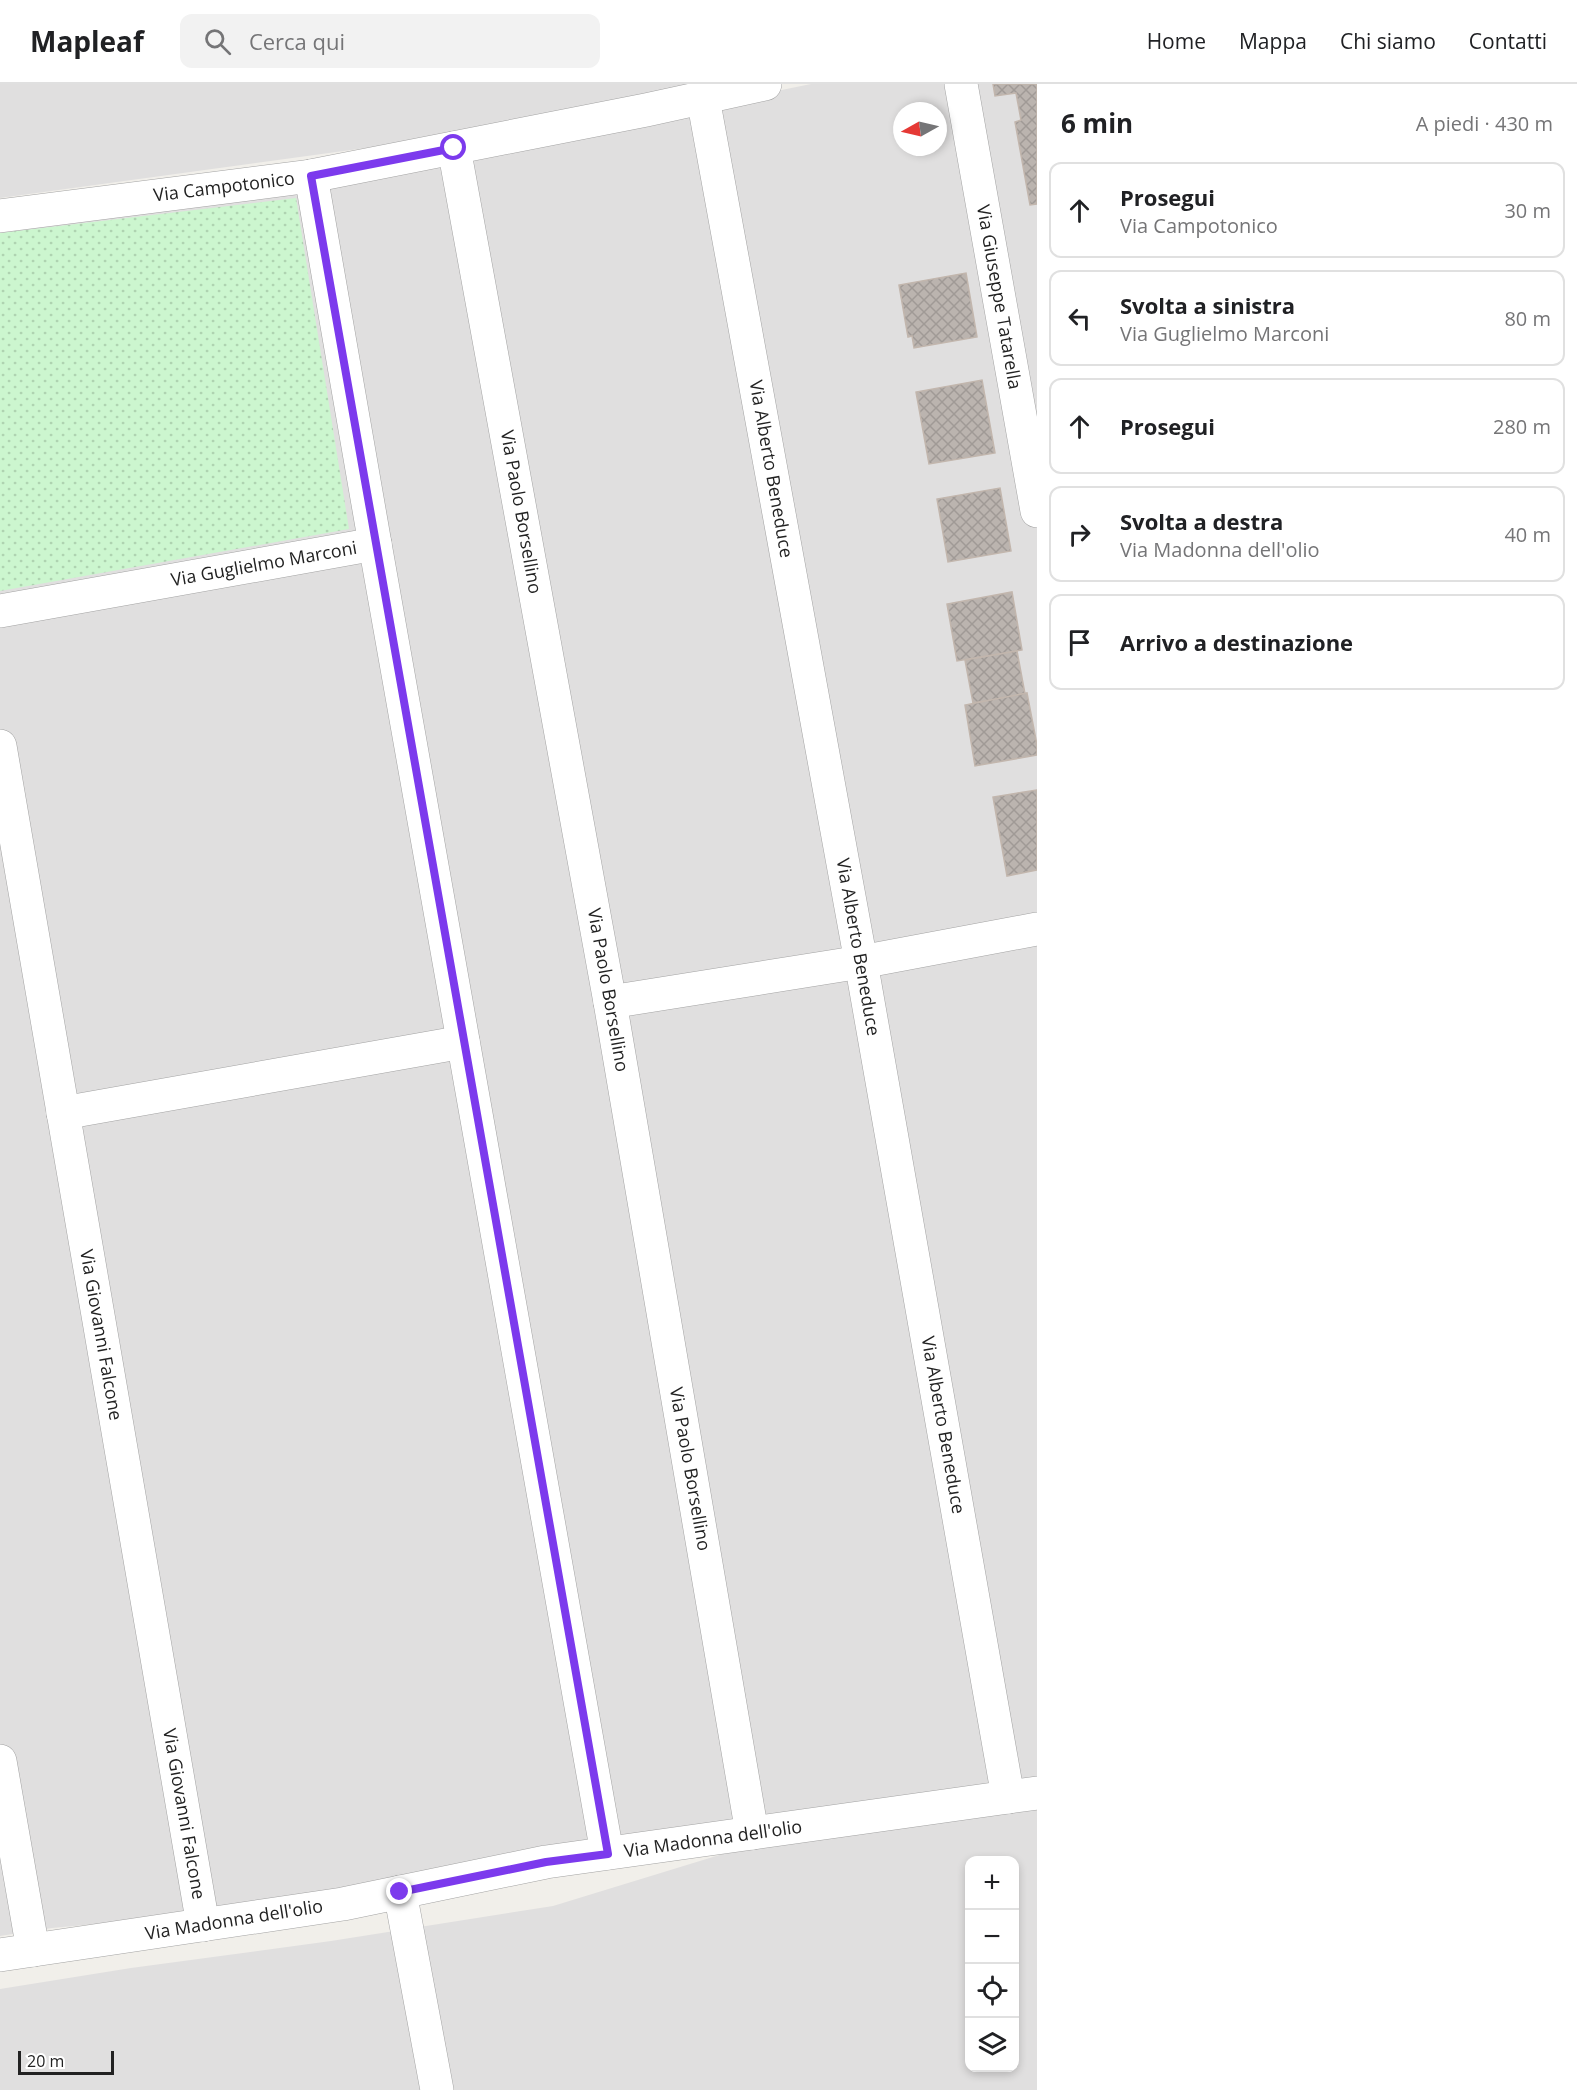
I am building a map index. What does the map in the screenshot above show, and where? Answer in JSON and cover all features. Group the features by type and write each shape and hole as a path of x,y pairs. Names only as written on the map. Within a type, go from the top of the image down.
{"street":[{"name":"Via Campotonico","path":"0,216 311,176 454,148 644,97 703,98 765,84"},
{"name":"Via Giuseppe Tatarella","path":"961,84 1037,511"},
{"name":"Via Alberto Beneduce","path":"703,98 861,962 1023,1795"},
{"name":"Via Paolo Borsellino","path":"454,148 610,1002 752,1833"},
{"name":"Via Guglielmo Marconi","path":"0,611 375,544 311,176"},
{"path":"375,544 608,1854"},
{"name":"Via Giovanni Falcone","path":"0,746 203,1924"},
{"path":"610,1002 861,962 1037,929"},
{"path":"63,1113 463,1042"},
{"path":"0,1761 33,1950"},
{"name":"Via Madonna dell'olio","path":"0,1955 343,1904 546,1862 1023,1795"},
{"path":"400,1892 437,2090"}],"shaded area":[{"path":"0,84 709,84 446,137 0,198"},
{"path":"811,84 1037,84 1037,1777 757,1820 463,155"},
{"path":"448,158 741,1825 214,1913 52,1928 0,1936 0,223"},
{"path":"1037,1805 1037,2090 0,2090 0,1989 553,1906 752,1845"}],"green space":[{"path":"296,198 349,529 0,591 0,233"}],"building":[{"path":"993,84 1037,84 1037,204 1030,205 1015,122 1021,120 1016,93 995,96"},
{"path":"966,273 977,337 914,348 912,336 908,337 899,285"},
{"path":"982,380 995,453 929,464 916,392"},
{"path":"1000,488 1011,551 948,562 937,499"},
{"path":"1012,592 1022,650 957,661 947,604"},
{"path":"1017,651 1025,694 973,703 965,660"},
{"path":"1027,693 1037,755 975,766 965,705"},
{"path":"1037,790 1037,870 1007,876 993,797"}],"route":[{"path":"400,1892 546,1862 608,1854 311,176 454,148"}]}
